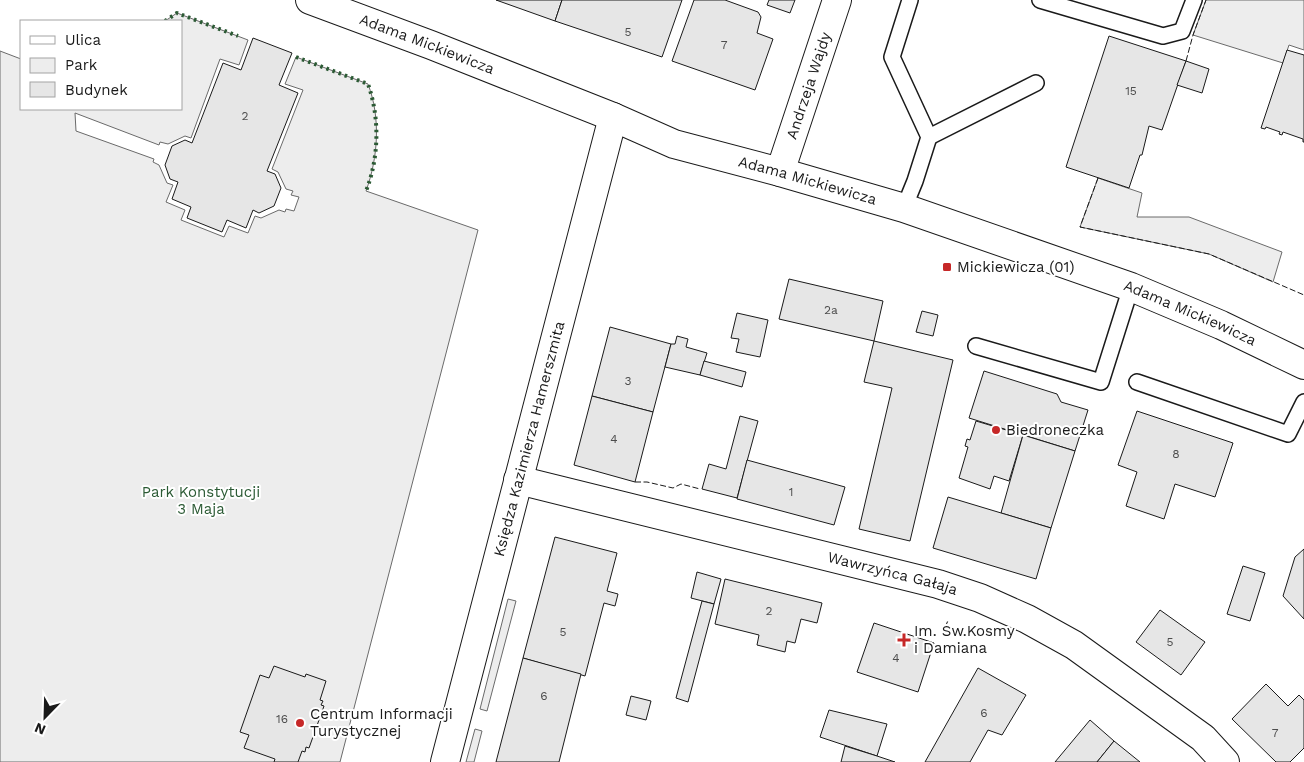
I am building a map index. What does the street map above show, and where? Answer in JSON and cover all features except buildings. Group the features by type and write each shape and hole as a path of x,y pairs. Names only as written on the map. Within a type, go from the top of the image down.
{"street":[{"name":"Adama Mickiewicza","path":"310,0 431,45 613,117 674,144 904,208 1130,288 1221,325 1304,365"},
{"name":"Andrzeja Wajdy","path":"780,172 837,0"},
{"name":"Księdza Kazimierza Hamerszmita","path":"445,762 613,117"},
{"name":"Wawrzyńca Gałaja","path":"518,480 938,584 980,598 1027,619 1074,645 1203,738 1225,762"}],"lane":[{"path":"904,208 929,137 892,56 910,0"},
{"path":"1040,0 1163,36 1182,32 1194,0"},
{"path":"929,137 1036,83"},
{"path":"976,346 1101,382 1130,288"},
{"path":"1137,382 1288,434 1304,402"}],"green space":[{"path":"1206,0 1304,0 1304,50 1289,45 1283,63 1193,35"},
{"name":"Park Konstytucji 3 Maja","path":"177,13 248,40 239,65 220,59 191,138 185,136 168,144 160,142 159,145 75,113 76,131 154,159 153,162 159,165 167,183 173,185 166,202 185,210 181,220 224,237 229,226 248,233 255,216 261,218 279,210 285,212 286,209 294,211 299,197 291,195 293,191 286,189 278,172 272,169 303,90 285,84 296,57 368,84 375,110 376,138 373,165 366,191 478,230 340,762 0,762 0,51 20,59 20,110 182,110 182,20 166,20"},
{"path":"1098,178 1142,193 1137,217 1189,217 1282,252 1273,282 1209,254 1080,227"},
{"path":"508,599 516,601 487,711 480,709"},
{"path":"475,729 482,731 474,762 466,762"}],"hedge":[{"path":"166,20 177,13 238,36"},
{"path":"296,57 368,84 375,110 376,152 366,191"}],"fence":[{"path":"1186,61 1206,0"},
{"path":"1098,178 1080,227 1209,254 1304,295"},
{"path":"635,482 647,482 673,488 681,484 700,489"}],"place":[{"name":"Mickiewicza (01)","path":"947,267"},
{"name":"Biedroneczka","path":"996,430"},
{"name":"Im. Św.Kosmy i Damiana","path":"904,640"},
{"name":"Centrum Informacji Turystycznej","path":"300,723"}]}
